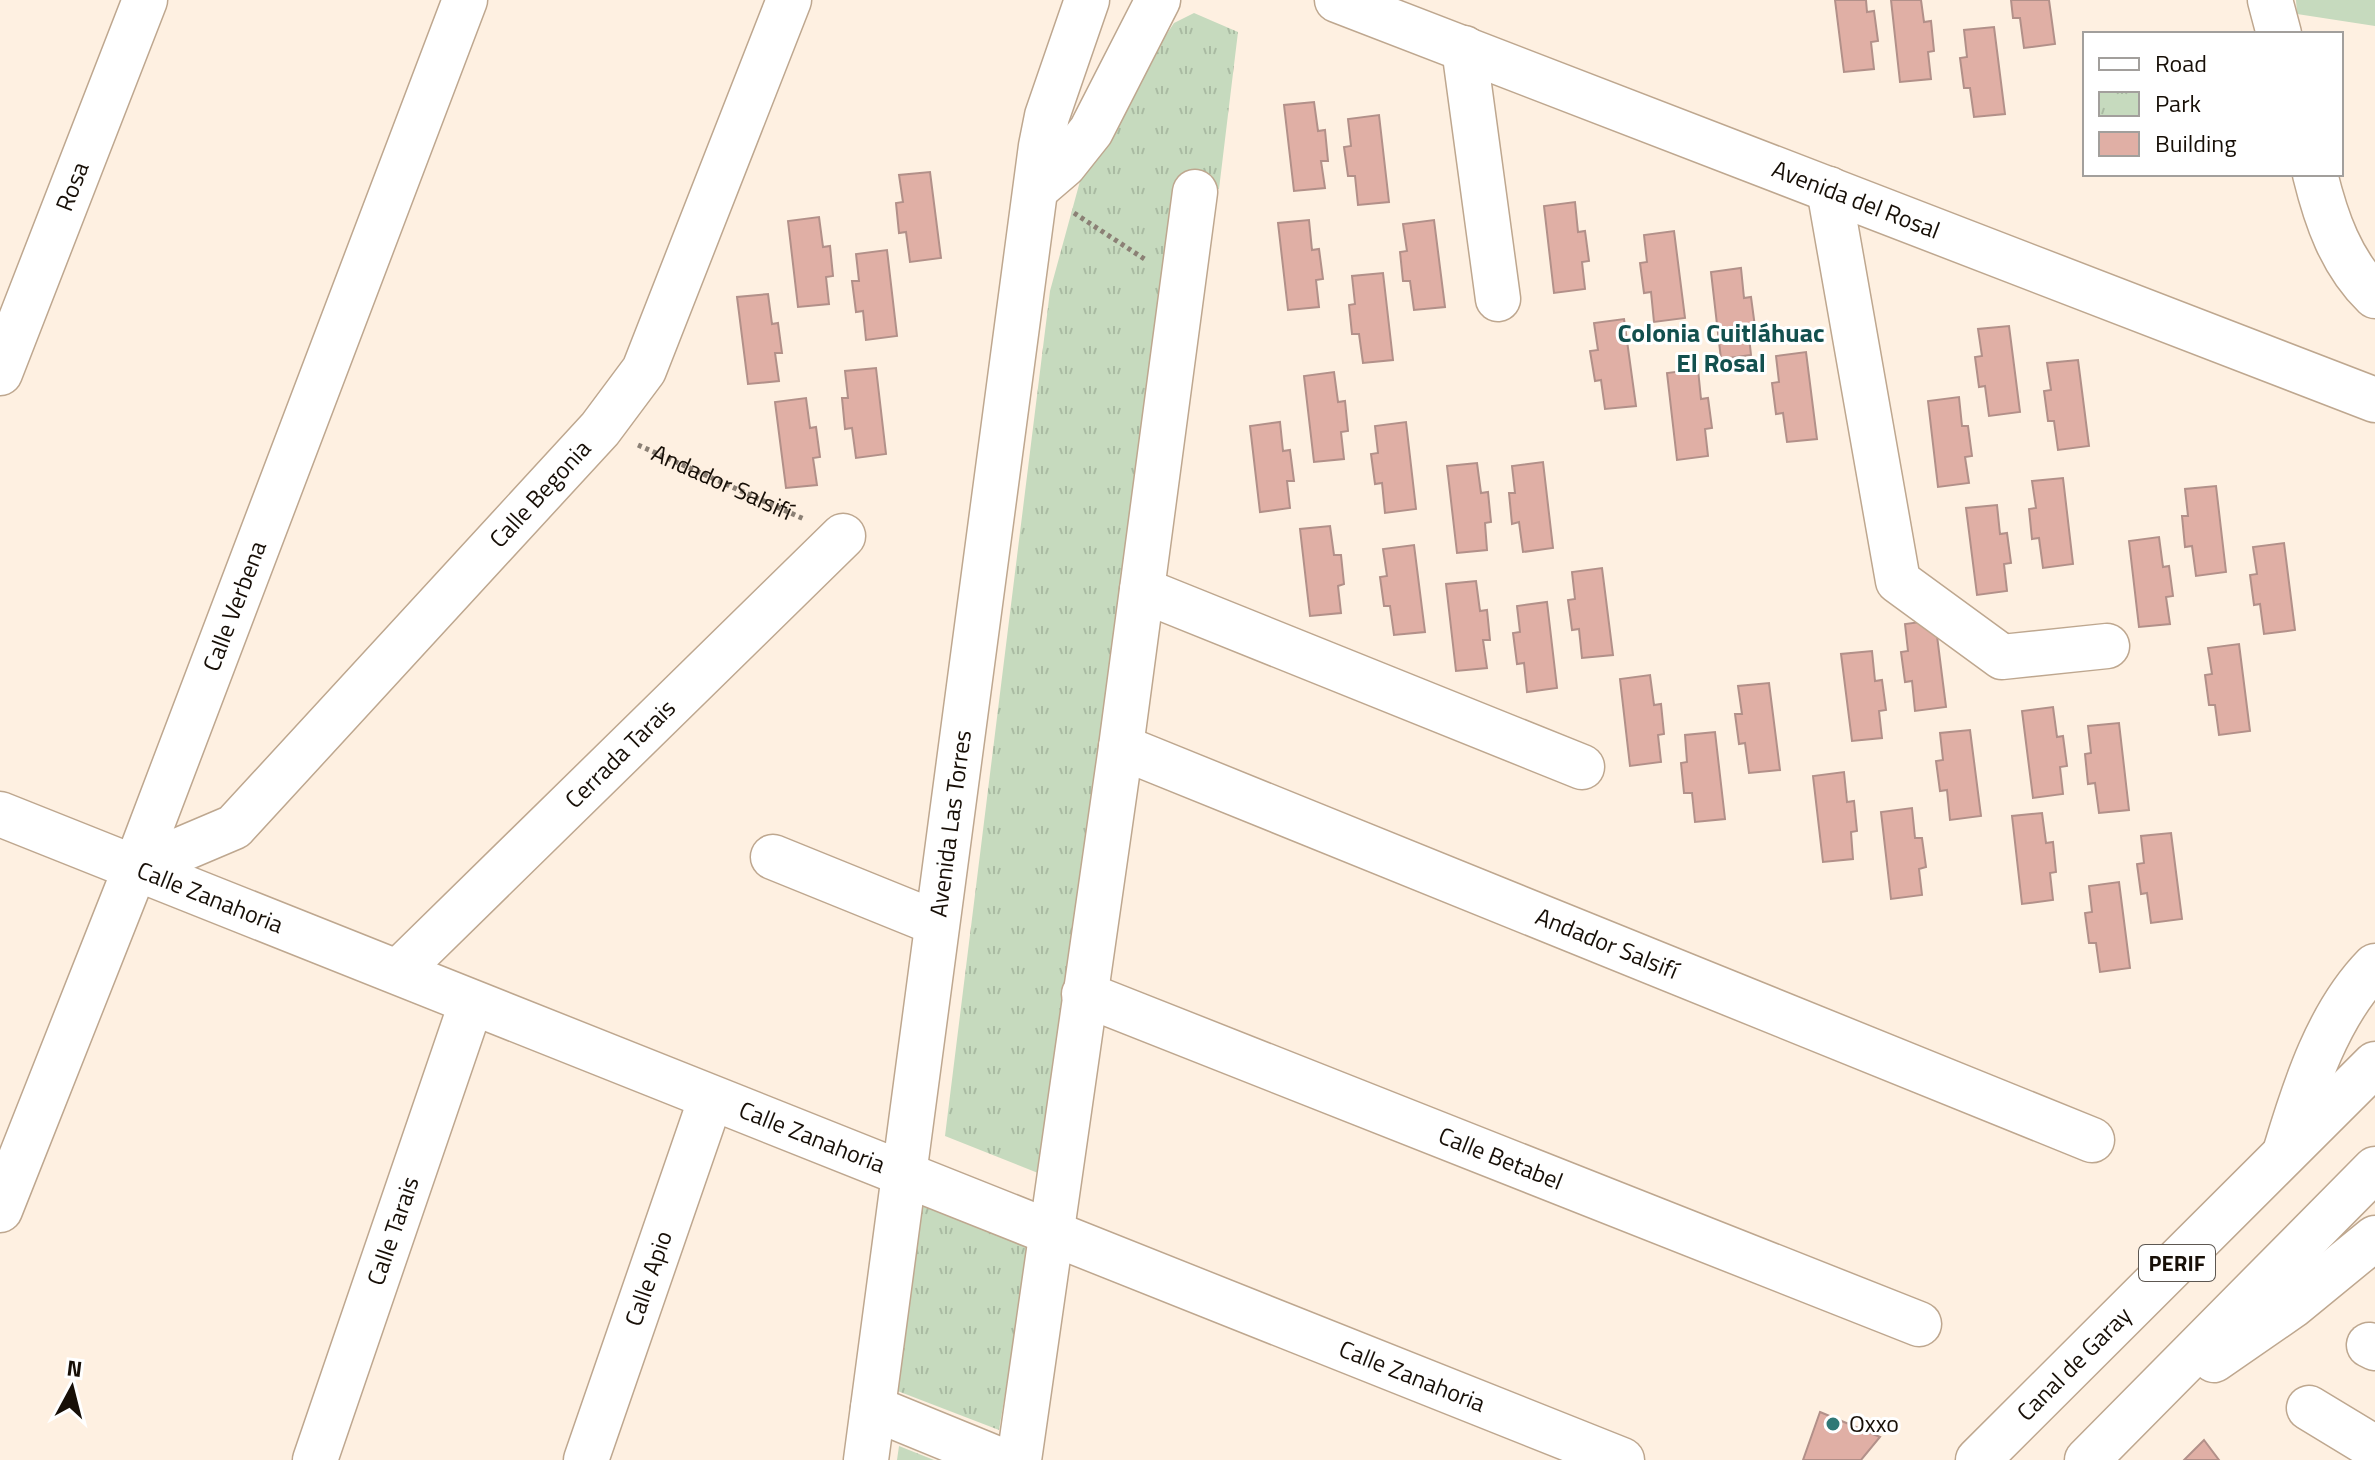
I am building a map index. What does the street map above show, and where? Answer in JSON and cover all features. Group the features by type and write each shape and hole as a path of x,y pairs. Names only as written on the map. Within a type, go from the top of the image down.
{"street":[{"name":"Rosa","path":"0,373 145,0"},
{"name":"Calle Verbena","path":"0,1210 135,869 465,0"},
{"name":"Calle Begonia","path":"135,869 234,827 600,429 644,370 789,0"},
{"name":"Avenida Las Torres","path":"866,1460 1047,116 1087,0"},
{"path":"1036,189 1064,165 1091,131 1158,0"},
{"name":"Avenida del Rosal","path":"1337,0 2375,400"},
{"path":"2270,0 2278,32"},
{"path":"1464,48 1498,299"},
{"path":"2316,176 2336,241 2350,266 2375,296"},
{"path":"1829,189 1898,581 2002,657 2107,646"},
{"path":"1019,1460 1121,747 1195,192"},
{"name":"Cerrada Tarais","path":"399,971 843,536"},
{"path":"1142,590 1582,767"},
{"name":"Andador Salsifí","path":"1121,747 2092,1140"},
{"name":"Calle Zanahoria","path":"0,814 1622,1460"},
{"path":"773,857 936,923"},
{"path":"2283,1157 2299,1105 2320,1054 2356,986 2375,966"},
{"name":"Calle Betabel","path":"1084,994 1919,1324"},
{"name":"Calle Tarais","path":"315,1460 471,1004"},
{"name":"Canal de Garay","path":"1978,1460 2375,1064"},
{"name":"Calle Apio","path":"586,1460 711,1098"},
{"name":"PERIF","path":"2087,1460 2375,1169"},
{"path":"2167,1379 2211,1362 2292,1306 2375,1238"},
{"path":"873,1408 1000,1460"},
{"path":"2309,1408 2375,1448"}],"path":[{"path":"1036,189 1183,284"},
{"name":"Andador Salsifí","path":"600,429 843,536"}],"green space":[{"path":"2296,0 2375,0 2375,26 2297,14"},
{"path":"1194,13 1238,32 1219,189 1177,187 1043,1175 945,1136 1050,291 1088,152 1174,23"},
{"path":"919,1200 1030,1246 999,1430 895,1390"},
{"path":"899,1446 934,1460 897,1460"}],"building":[{"path":"1835,0 1866,0 1867,12 1874,11 1878,41 1871,42 1874,69 1844,72"},
{"path":"1891,0 1921,0 1924,22 1931,21 1934,51 1928,52 1931,79 1900,82"},
{"path":"2011,0 2049,0 2055,44 2024,48 2020,18 2013,18"},
{"path":"1994,27 2005,114 1974,117 1970,88 1964,88 1960,58 1967,57 1964,30"},
{"path":"1314,102 1318,131 1325,130 1328,161 1321,161 1325,188 1294,191 1284,105"},
{"path":"1379,115 1389,202 1358,205 1355,176 1348,176 1344,147 1351,146 1348,119"},
{"path":"930,172 941,258 910,262 906,232 899,233 896,203 903,202 899,175"},
{"path":"1575,202 1578,232 1585,231 1589,261 1582,262 1585,289 1554,293 1544,206"},
{"path":"819,217 823,247 830,246 833,276 826,277 829,304 798,307 788,221"},
{"path":"1309,220 1312,250 1319,249 1323,279 1316,280 1319,307 1288,310 1278,223"},
{"path":"1434,220 1445,307 1414,310 1410,281 1403,281 1400,252 1407,251 1403,224"},
{"path":"1674,231 1685,318 1654,322 1651,292 1644,293 1640,263 1647,262 1644,235"},
{"path":"887,250 897,336 866,340 863,311 856,312 852,281 859,281 856,254"},
{"path":"1741,268 1744,298 1751,297 1755,327 1748,328 1751,355 1721,359 1711,272"},
{"path":"1383,273 1393,360 1363,363 1359,334 1352,334 1349,305 1355,304 1352,276"},
{"path":"768,294 772,324 778,323 782,353 775,353 779,381 748,384 737,297"},
{"path":"1624,319 1636,406 1605,409 1601,380 1595,381 1590,351 1598,350 1594,323"},
{"path":"2009,326 2020,412 1989,416 1985,386 1979,387 1975,357 1982,356 1978,329"},
{"path":"1806,352 1817,439 1787,442 1783,413 1776,414 1772,383 1779,382 1776,356"},
{"path":"2078,360 2089,446 2058,450 2054,421 2048,421 2044,391 2051,390 2047,363"},
{"path":"876,368 886,454 856,458 852,428 845,429 842,398 848,398 845,371"},
{"path":"1698,369 1701,399 1708,398 1712,428 1705,429 1708,456 1677,460 1667,373"},
{"path":"1334,372 1338,402 1345,401 1348,431 1341,432 1344,459 1314,462 1304,376"},
{"path":"1959,397 1962,426 1968,426 1972,456 1965,457 1969,483 1938,487 1928,401"},
{"path":"806,398 810,428 816,427 820,457 813,458 817,485 786,488 775,402"},
{"path":"1280,422 1283,451 1290,450 1294,481 1287,481 1290,508 1260,512 1250,426"},
{"path":"1406,422 1416,509 1385,513 1382,483 1375,484 1371,454 1378,453 1375,426"},
{"path":"1543,462 1553,548 1523,552 1519,522 1512,524 1509,493 1515,493 1512,466"},
{"path":"1477,463 1481,493 1488,492 1491,522 1485,523 1487,550 1457,553 1447,466"},
{"path":"2063,478 2073,564 2043,568 2039,538 2032,539 2029,509 2036,508 2032,481"},
{"path":"2216,486 2226,572 2196,576 2192,546 2185,547 2182,516 2188,516 2185,489"},
{"path":"1997,505 2000,534 2007,533 2011,563 2004,564 2007,591 1977,595 1966,508"},
{"path":"1330,526 1334,555 1341,555 1344,584 1338,586 1341,613 1310,616 1300,529"},
{"path":"2159,537 2163,567 2169,566 2173,596 2166,597 2170,624 2139,627 2129,541"},
{"path":"2284,543 2295,630 2264,634 2260,604 2254,605 2250,575 2257,574 2253,547"},
{"path":"1414,545 1425,632 1394,635 1390,606 1384,606 1380,577 1387,576 1383,549"},
{"path":"1602,568 1613,655 1582,658 1579,629 1572,630 1568,600 1575,599 1572,572"},
{"path":"1476,581 1480,611 1487,610 1490,640 1483,640 1487,668 1456,671 1446,584"},
{"path":"1547,602 1557,688 1527,692 1524,663 1517,664 1513,633 1520,632 1517,606"},
{"path":"1935,620 1946,707 1915,711 1912,681 1905,682 1901,652 1908,651 1905,624"},
{"path":"2239,644 2250,731 2219,735 2215,705 2209,705 2205,675 2212,674 2208,648"},
{"path":"1872,651 1875,681 1882,680 1886,710 1879,711 1882,738 1852,741 1841,654"},
{"path":"1650,675 1654,705 1661,704 1664,734 1658,735 1661,762 1630,766 1620,679"},
{"path":"1769,683 1780,770 1749,773 1745,743 1739,744 1735,714 1742,714 1738,686"},
{"path":"2053,707 2057,737 2063,736 2067,766 2060,767 2063,794 2033,798 2022,711"},
{"path":"2119,723 2129,810 2099,813 2095,783 2088,784 2085,754 2091,753 2088,726"},
{"path":"1970,730 1981,816 1950,820 1947,790 1940,791 1936,761 1943,760 1940,733"},
{"path":"1715,732 1725,819 1695,822 1692,793 1684,793 1681,763 1687,762 1685,735"},
{"path":"1844,772 1847,802 1854,801 1857,831 1851,832 1853,859 1823,862 1813,776"},
{"path":"1912,808 1915,838 1922,838 1926,867 1919,869 1922,895 1891,899 1881,812"},
{"path":"2042,813 2046,843 2053,842 2056,872 2050,873 2053,900 2022,904 2012,816"},
{"path":"2171,833 2182,919 2151,923 2147,893 2141,894 2137,864 2144,863 2141,836"},
{"path":"2119,882 2130,968 2100,972 2096,943 2089,943 2085,913 2092,912 2089,886"},
{"name":"Oxxo","path":"1820,1412 1880,1437 1861,1460 1803,1460"},
{"path":"2204,1440 2219,1460 2184,1460"}],"place":[{"name":"Oxxo","path":"1833,1424"}],"district":[{"name":"Colonia Cuitláhuac El Rosal","path":"1721,348"}]}
